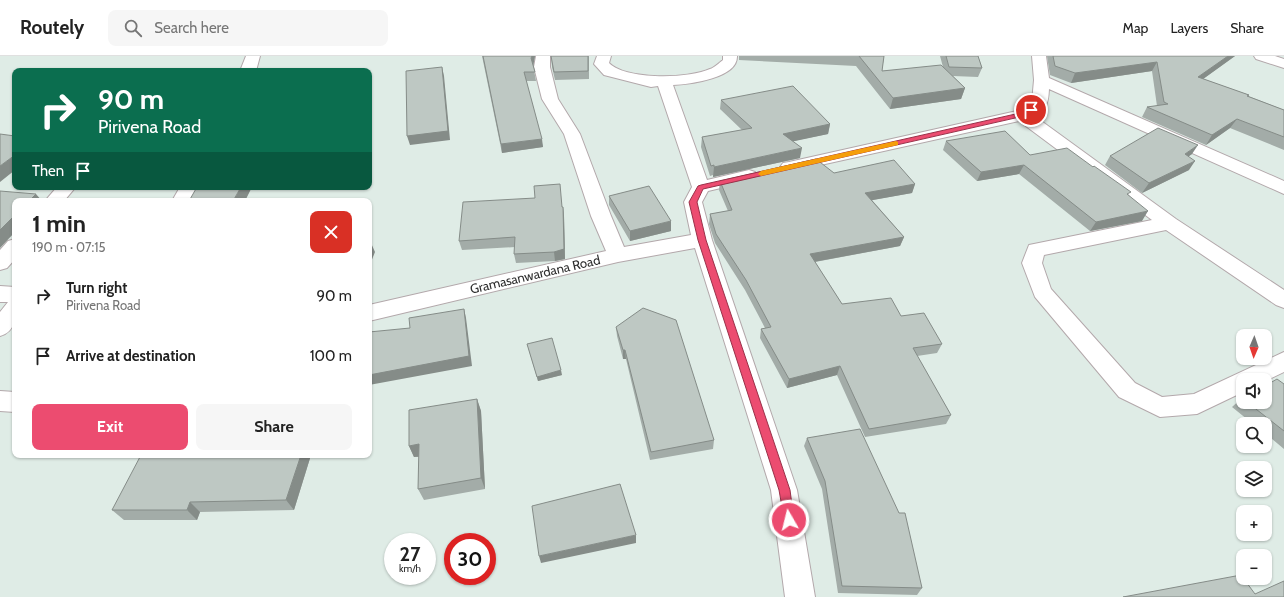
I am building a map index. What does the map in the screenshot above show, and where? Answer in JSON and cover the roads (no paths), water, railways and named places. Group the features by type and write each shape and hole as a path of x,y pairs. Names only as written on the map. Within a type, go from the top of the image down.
{"street":[{"path":"249,68 253,56"},
{"path":"543,56 542,67 550,99 572,134 601,216 618,255"},
{"path":"604,56 600,64 609,72 650,82 682,80 715,73 730,62 730,56"},
{"path":"701,187 1022,115 1040,104 1042,80 1039,56"},
{"path":"1261,56 1284,64"},
{"path":"1042,80 1284,188"},
{"path":"665,82 668,95 701,187 693,202 702,240 784,490 800,597"},
{"path":"1022,115 1169,223 1284,300"},
{"path":"1169,223 1036,250 1032,263 1042,292 1128,390 1160,407 1197,404 1236,384"},
{"name":"Gramasanwardana Road","path":"372,313 618,255 702,240"},
{"path":"0,263 12,249"},
{"path":"0,294 12,295"},
{"path":"0,328 12,312"},
{"path":"1260,373 1284,361"}]}
